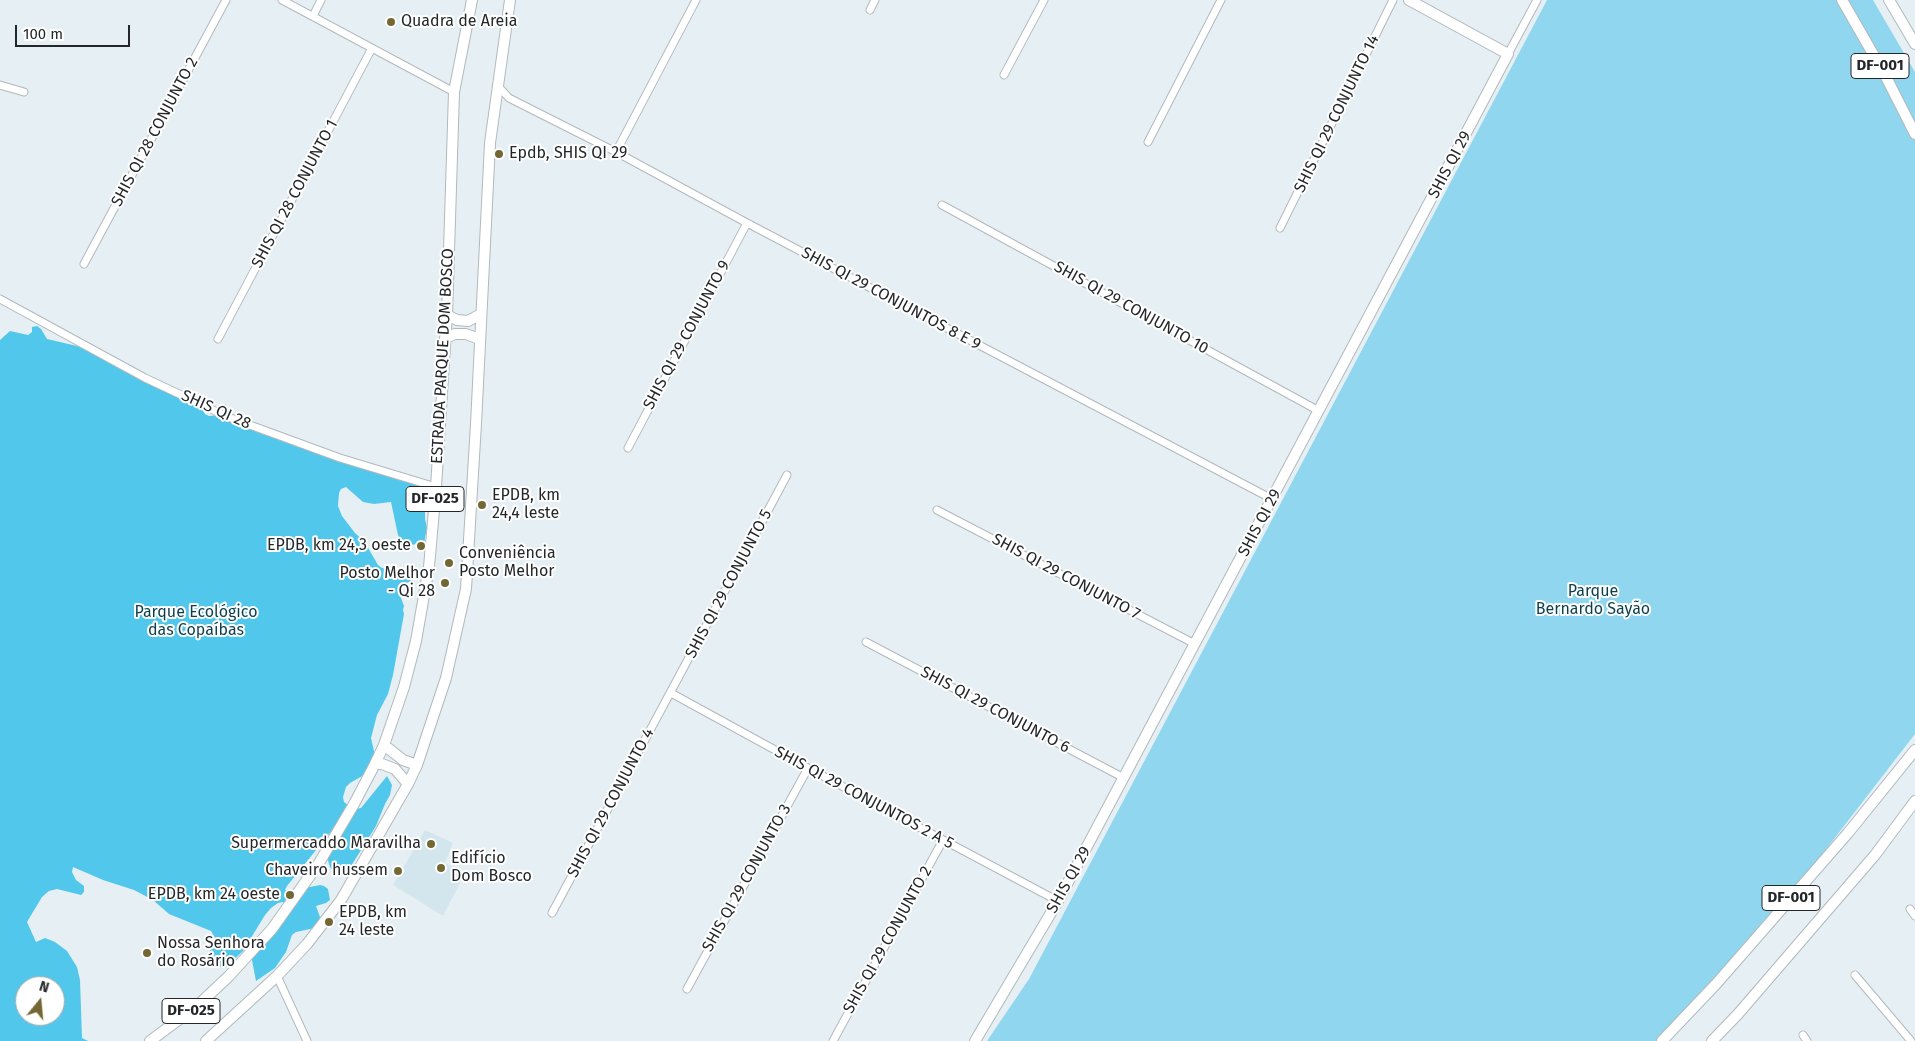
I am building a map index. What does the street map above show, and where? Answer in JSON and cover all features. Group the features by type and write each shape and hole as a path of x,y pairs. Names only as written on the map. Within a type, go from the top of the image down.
{"main road":[{"name":"ESTRADA PARQUE DOM BOSCO","path":"152,1040 196,1007 228,977 272,929 319,863 354,804 384,745 404,687 416,641 429,567 447,315 454,92 472,0"},
{"name":"DF-025","path":"206,1041 277,976 307,944 341,900 417,765 446,678 466,588 490,143 510,0"},
{"path":"1409,0 1508,54"},
{"name":"DF-001","path":"1842,0 1884,73 1915,134"},
{"name":"DF-001","path":"1889,0 1915,44"},
{"name":"SHIS QI 29","path":"975,1041 1058,901 1508,54"},
{"path":"447,315 457,320 468,320 481,314"},
{"path":"445,338 455,334 466,334 479,339"},
{"path":"384,745 403,760 417,765"},
{"name":"DF-001","path":"1662,1041 1737,961 1848,833 1915,750"},
{"path":"375,764 382,764 395,769 408,784"},
{"name":"DF-001","path":"1712,1041 1738,1014 1875,855 1915,800"}],"street":[{"name":"SHIS QI 28 CONJUNTO 2","path":"84,264 226,0"},
{"path":"282,0 454,92"},
{"path":"313,16 321,0"},
{"path":"616,152 696,0"},
{"path":"870,10 875,0"},
{"path":"1004,75 1044,0"},
{"path":"1148,142 1221,0"},
{"name":"SHIS QI 29 CONJUNTO 14","path":"1280,228 1393,0"},
{"name":"SHIS QI 29","path":"1508,54 1537,0"},
{"name":"SHIS QI 28 CONJUNTO 1","path":"218,340 372,48"},
{"name":"SHIS QI 29 CONJUNTOS 8 E 9","path":"497,84 510,98 616,152 747,223 1272,499"},
{"path":"0,85 24,92"},
{"path":"495,101 510,98"},
{"name":"SHIS QI 29 CONJUNTO 10","path":"942,205 1319,411"},
{"name":"SHIS QI 29 CONJUNTO 9","path":"628,448 747,223"},
{"name":"SHIS QI 28","path":"0,300 9,303 145,378 228,417 340,458 436,487"},
{"name":"SHIS QI 29 CONJUNTO 5","path":"671,693 787,475"},
{"name":"SHIS QI 29 CONJUNTO 7","path":"937,510 1195,644"},
{"name":"SHIS QI 29 CONJUNTO 6","path":"866,642 1124,778"},
{"name":"SHIS QI 29 CONJUNTOS 2 A 5","path":"671,693 1058,901"},
{"name":"SHIS QI 29 CONJUNTO 4","path":"552,914 671,693"},
{"name":"SHIS QI 29 CONJUNTO 3","path":"687,989 808,768"},
{"name":"SHIS QI 29 CONJUNTO 2","path":"833,1041 943,840"},
{"path":"1910,910 1915,916"},
{"path":"1855,975 1911,1041"},
{"path":"277,976 307,1041"}],"shaded area":[{"path":"425,830 453,843 445,863 465,873 443,916 393,885"}],"green space":[{"name":"Parque Bernardo Sayão","path":"1547,0 1873,0 1915,72 1915,734 1756,940 1657,1041 987,1041 1029,979"},
{"name":"Parque Ecológico das Copaíbas","path":"37,326 47,339 77,346 138,373 200,405 205,414 209,416 219,415 262,434 408,480 420,488 425,497 427,527 424,544 403,545 398,535 391,502 374,504 363,502 346,487 341,489 339,493 338,506 342,516 364,541 378,565 393,571 411,571 411,581 401,586 398,590 404,606 404,614 388,694 377,715 371,738 376,760 364,775 346,787 343,797 344,802 349,806 356,809 361,808 387,776 392,785 390,795 376,826 348,871 333,871 330,867 327,857 339,828 333,829 285,890 290,891 320,885 328,889 330,900 316,906 320,917 315,928 296,932 292,935 286,952 275,968 256,981 251,955 286,906 283,902 271,908 243,951 225,968 212,964 212,961 208,958 212,944 216,940 211,931 169,914 153,900 134,890 103,880 73,867 72,872 76,880 84,886 84,892 81,895 57,889 49,891 42,897 27,922 36,942 45,938 55,942 67,951 77,967 80,980 82,1038 88,1041 0,1041 0,340 10,331 28,335 32,332 32,327"}],"place":[{"name":"Quadra de Areia","path":"391,22"},
{"name":"Epdb, SHIS QI 29","path":"499,154"},
{"name":"EPDB, km 24,4 leste","path":"482,505"},
{"name":"EPDB, km 24,3 oeste","path":"421,546"},
{"name":"Conveniência Posto Melhor","path":"449,563"},
{"name":"Posto Melhor - Qi 28","path":"445,583"},
{"name":"Supermercaddo Maravilha","path":"431,844"},
{"name":"Edifício Dom Bosco","path":"441,868"},
{"name":"Chaveiro hussem","path":"398,871"},
{"name":"EPDB, km 24 oeste","path":"290,895"},
{"name":"EPDB, km 24 leste","path":"329,922"},
{"name":"Nossa Senhora do Rosário","path":"147,953"}]}
